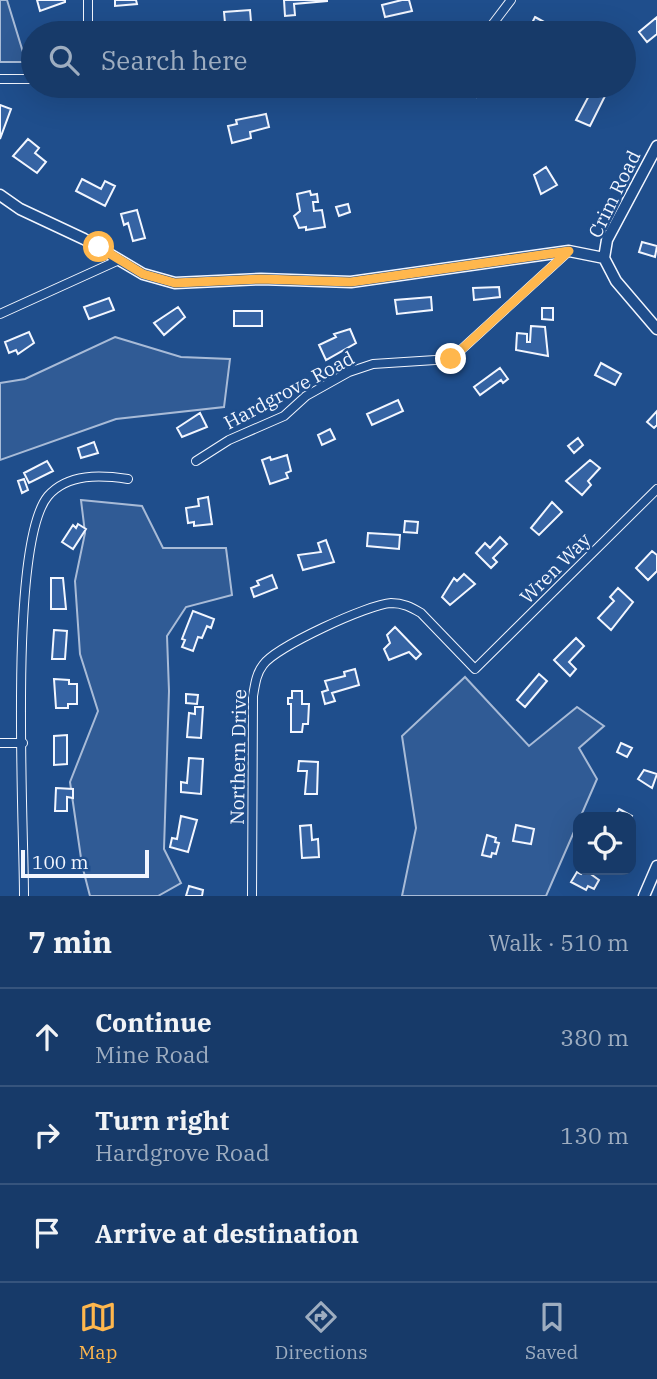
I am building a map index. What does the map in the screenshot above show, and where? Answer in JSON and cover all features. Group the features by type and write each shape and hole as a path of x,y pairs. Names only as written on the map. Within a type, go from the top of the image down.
{"street":[{"path":"88,0 88,21"},
{"path":"495,21 511,0"},
{"path":"0,79 21,79"},
{"name":"Crim Road","path":"604,258 613,227 657,146"},
{"path":"0,195 20,209 84,239 155,279 175,283 261,279 351,282 569,251 604,258 616,281 656,327"},
{"name":"Hardgrove Road","path":"196,461 229,440 284,416 306,396 349,372 373,364 451,359 569,251"},
{"path":"0,314 120,260"},
{"path":"24,896 25,575 29,546 47,498 66,482 95,476 128,479"},
{"name":"Wren Way","path":"475,668 657,489"},
{"name":"Northern Drive","path":"252,896 253,696 256,677 269,657 328,626 392,603 411,606 421,613 475,668"},
{"path":"0,743 23,743"},
{"path":"644,896 657,866"}],"shaded area":[{"path":"0,0 7,0 21,46 21,62 0,62"},
{"path":"115,337 181,357 230,359 224,407 116,419 0,460 0,383 25,379"},
{"path":"81,500 142,506 163,548 226,548 232,595 186,607 167,636 169,691 164,849 181,883 158,896 90,896 82,865 70,782 98,711 80,654 75,581 85,533"},
{"path":"465,677 529,746 577,707 604,726 579,748 597,779 583,812 573,812 573,834 546,896 402,896 416,828 402,736"}],"building":[{"path":"37,0 65,0 65,2 40,11"},
{"path":"115,0 136,0 137,4 115,6"},
{"path":"284,0 327,1 294,4 295,15 285,16"},
{"path":"409,0 412,11 385,17 382,5"},
{"path":"250,10 251,21 225,21 224,12"},
{"path":"657,17 657,34 647,42 639,32"},
{"path":"588,98 604,98 590,126 576,120"},
{"path":"0,105 11,109 0,139"},
{"path":"266,114 269,127 250,132 251,138 232,143 228,126 237,124 236,120"},
{"path":"28,139 39,148 35,153 46,162 37,173 13,156"},
{"path":"546,167 557,185 541,194 534,175"},
{"path":"82,179 101,189 105,181 115,186 105,206 76,191"},
{"path":"310,191 311,195 317,194 318,202 313,202 314,211 322,210 325,227 306,230 306,227 299,228 294,216 300,211 297,194"},
{"path":"348,204 350,212 339,216 336,207"},
{"path":"137,210 145,238 133,241 128,223 124,225 121,214"},
{"path":"642,242 657,246 655,257 639,252"},
{"path":"499,287 500,297 474,300 473,288"},
{"path":"431,297 432,310 397,314 395,300"},
{"path":"109,298 114,310 89,319 84,307"},
{"path":"178,307 185,317 164,335 154,323"},
{"path":"542,308 553,308 553,320 542,319"},
{"path":"234,311 262,311 262,326 234,326"},
{"path":"531,326 545,327 548,356 516,350 517,333 527,334 527,342 530,342"},
{"path":"350,329 356,343 326,360 319,345 336,337 334,334"},
{"path":"29,332 34,343 18,354 16,350 9,353 5,342"},
{"path":"601,363 621,374 615,385 595,375"},
{"path":"500,368 508,379 503,383 501,380 480,395 474,387"},
{"path":"398,400 403,411 372,425 367,414"},
{"path":"657,411 657,425 654,428 647,422"},
{"path":"200,413 207,427 182,437 177,428"},
{"path":"330,429 335,439 322,445 318,435"},
{"path":"578,438 583,445 574,453 568,446"},
{"path":"94,442 98,453 81,458 78,448"},
{"path":"287,455 291,471 286,473 288,478 270,484 262,460"},
{"path":"590,460 600,468 588,481 591,485 582,495 566,481"},
{"path":"47,461 53,471 29,483 24,473"},
{"path":"24,479 28,490 22,493 18,481"},
{"path":"208,497 212,524 194,526 194,522 188,523 186,508 199,506 198,499"},
{"path":"552,502 562,512 539,535 531,528"},
{"path":"405,521 418,522 417,533 404,532"},
{"path":"78,524 86,529 73,549 62,542 73,525 76,528"},
{"path":"368,533 400,535 399,549 367,546"},
{"path":"500,537 507,544 493,558 497,562 491,568 476,553 485,543 490,548"},
{"path":"326,540 334,562 303,570 298,555 321,552 318,543"},
{"path":"652,551 657,555 657,571 648,580 636,568"},
{"path":"464,574 475,584 450,605 442,597 454,578 457,581"},
{"path":"272,575 277,588 254,597 251,588 259,585 257,581"},
{"path":"51,578 63,578 66,609 51,609"},
{"path":"618,588 633,602 611,630 598,618 614,601 610,597"},
{"path":"193,611 214,619 211,628 207,626 202,638 198,637 193,651 182,647 185,640 182,639"},
{"path":"395,627 421,654 416,659 409,652 389,660 384,649 390,643 387,635"},
{"path":"54,630 67,631 65,659 52,659"},
{"path":"576,638 584,646 569,662 576,669 570,676 554,660"},
{"path":"355,669 359,685 332,693 335,701 325,704 322,692 328,690 325,681 345,676 344,672"},
{"path":"539,674 547,681 525,707 517,700"},
{"path":"54,679 69,680 69,684 77,684 77,704 68,704 68,708 56,708"},
{"path":"292,691 302,691 302,704 309,704 308,724 303,724 302,732 291,732 291,704 288,704 288,698 292,698"},
{"path":"186,694 198,695 197,704 186,703"},
{"path":"195,707 203,707 201,738 187,737 189,713 195,714"},
{"path":"67,735 67,764 54,765 54,736"},
{"path":"621,743 632,748 627,757 617,752"},
{"path":"189,758 203,759 201,794 181,792 181,782 187,783"},
{"path":"299,761 318,762 317,794 305,794 307,771 298,771"},
{"path":"644,770 657,774 652,788 638,779"},
{"path":"56,788 73,789 73,798 67,797 67,811 55,811"},
{"path":"181,816 197,820 188,852 170,847 172,838 177,839"},
{"path":"311,825 312,840 318,839 319,857 302,858 300,826"},
{"path":"516,825 534,829 531,844 513,841"},
{"path":"487,835 496,838 495,842 499,843 496,854 492,853 491,857 482,855"},
{"path":"575,875 592,875 599,880 594,889 588,886 586,890 571,882"},
{"path":"189,886 203,890 202,896 186,896"}],"route":[{"path":"99,247 143,274 175,283 261,279 351,282 569,251 451,359"}]}
